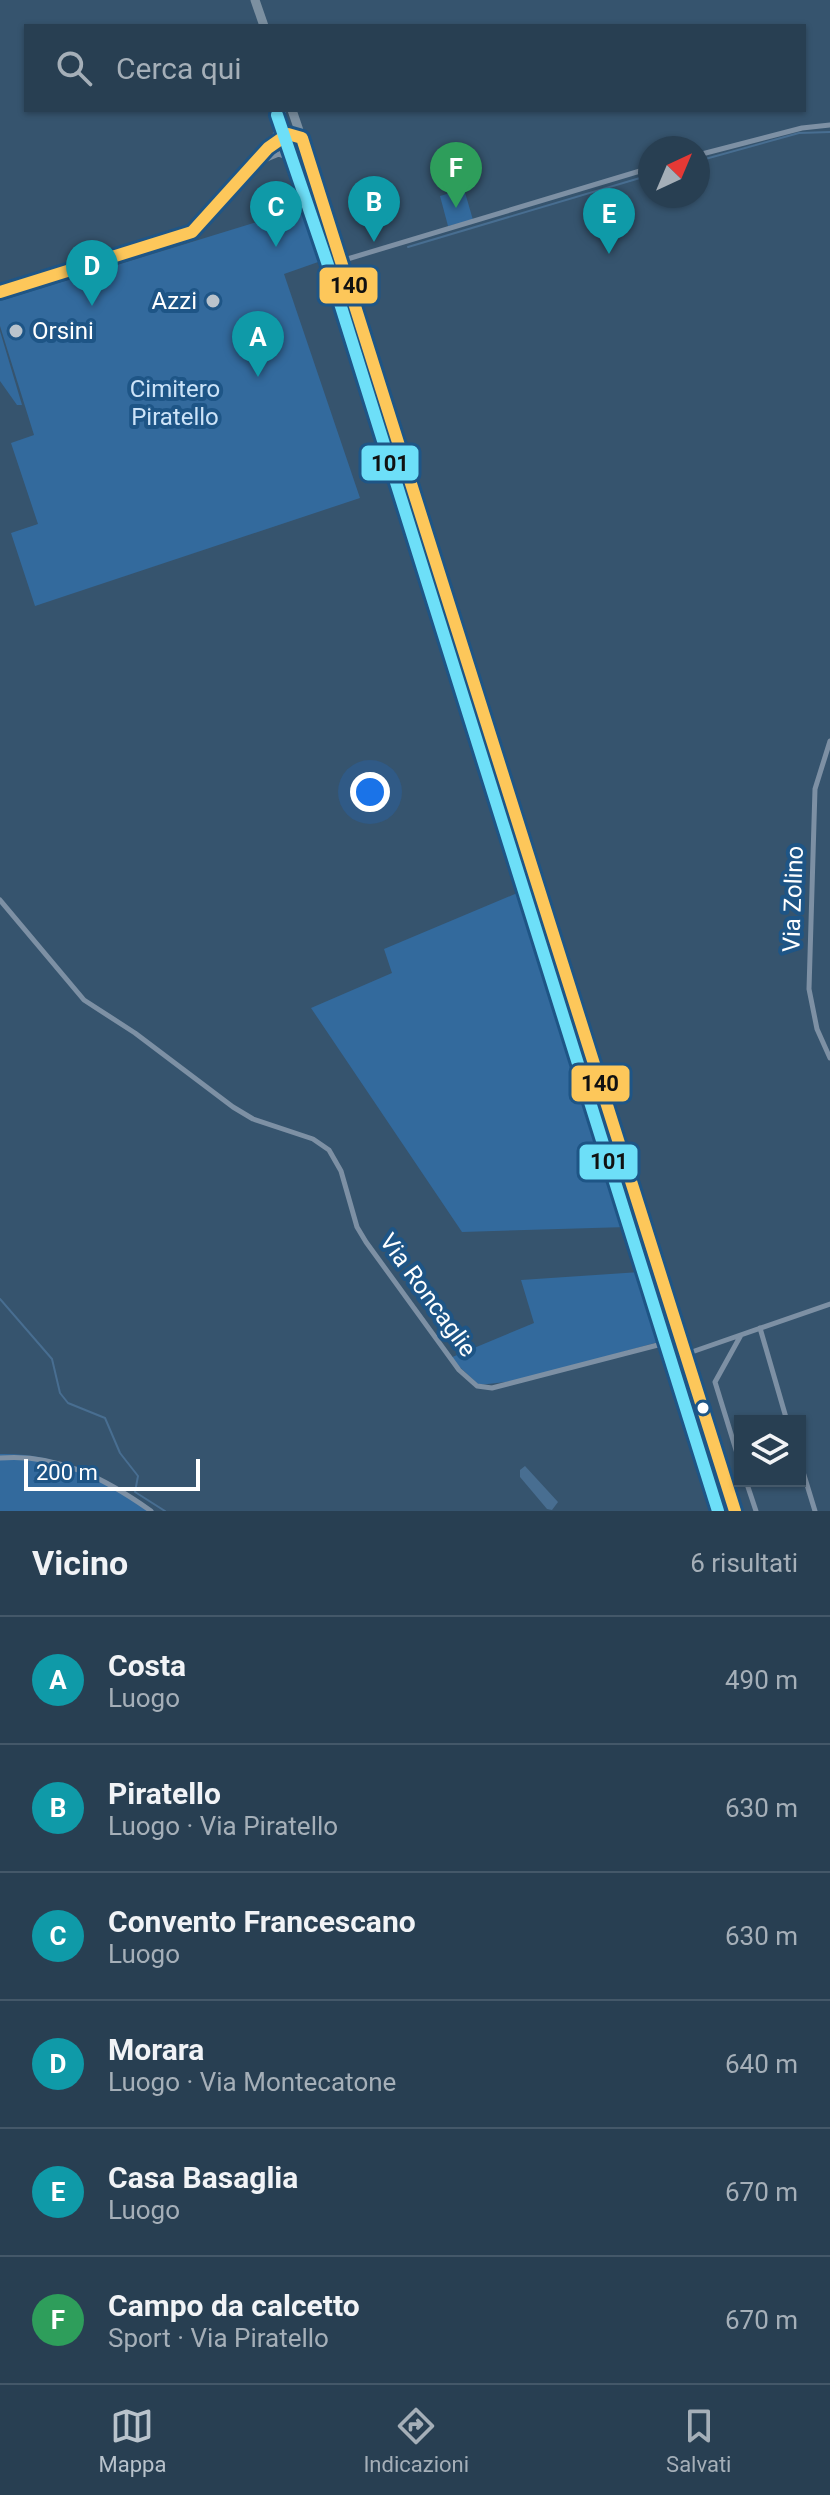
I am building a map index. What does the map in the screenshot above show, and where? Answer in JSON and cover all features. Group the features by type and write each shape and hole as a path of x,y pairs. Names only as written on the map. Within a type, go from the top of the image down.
{"main road":[{"path":"255,0 263,24"},
{"path":"293,112 343,260 735,1511"}],"street":[{"path":"0,292 192,232 210,216 273,141 283,112"},
{"path":"710,152 802,128 830,125"},
{"path":"248,171 295,146 302,138 288,134 273,141"},
{"path":"277,153 298,161 313,173"},
{"path":"343,260 638,172"},
{"name":"Via Zolino","path":"830,741 815,789 809,989 817,1029 830,1058"},
{"name":"Via Roncaglie","path":"0,900 84,1000 135,1033 233,1107 253,1119 313,1139 329,1150 341,1171 357,1227 366,1242 459,1370 477,1386 492,1388 681,1339"},
{"path":"686,1354 830,1304"},
{"path":"760,1328 785,1415"},
{"path":"734,1444 715,1382 741,1335"},
{"path":"0,1458 35,1459 90,1473 151,1511"},
{"path":"806,1482 815,1511"},
{"path":"748,1487 756,1511"}],"green space":[{"path":"464,189 473,220 448,226 440,196"},
{"name":"Cimitero Piratello","path":"302,208 321,261 284,274 360,498 35,606 11,533 38,524 11,443 34,435 0,326 0,301"},
{"path":"0,331 22,405 17,405 0,381"},
{"path":"522,891 627,1227 462,1232 311,1008 392,973 384,949"},
{"path":"640,1272 662,1341 522,1380 479,1385 450,1358 534,1323 521,1280"},
{"path":"0,1454 43,1458 82,1470 154,1511 0,1511"}],"shaded area":[{"path":"525,1466 558,1502 552,1510 547,1509 520,1477 520,1470"}],"waterway":[{"path":"710,158 799,133 830,132"},
{"path":"408,247 638,179"},
{"path":"0,1299 52,1359 60,1393 68,1403 105,1418 120,1453 138,1476 135,1492 165,1511"}],"transit line":[{"name":"101","path":"277,115 328,265 718,1511"},
{"name":"140","path":"0,292 192,232 268,148 288,134 302,138 735,1511"}],"place":[{"name":"Campo da calcetto","path":"456,208"},
{"name":"Piratello","path":"374,242"},
{"name":"Convento Francescano","path":"276,247"},
{"name":"Casa Basaglia","path":"609,254"},
{"name":"Azzi","path":"213,301"},
{"name":"Morara","path":"92,306"},
{"name":"Orsini","path":"16,331"},
{"name":"Costa","path":"258,377"}]}
